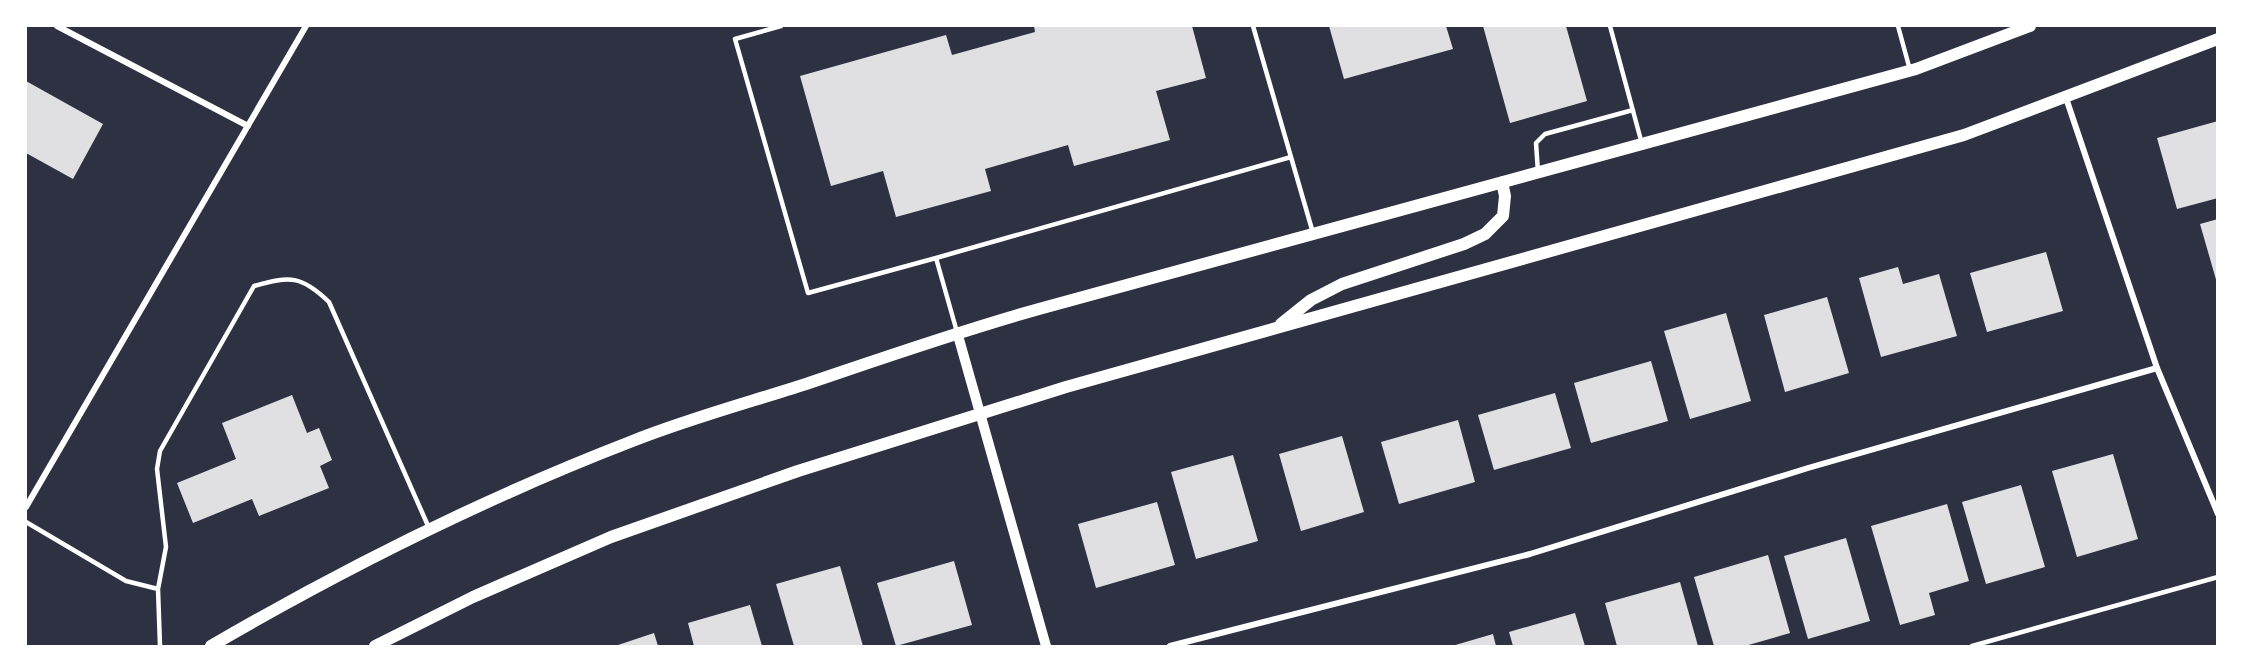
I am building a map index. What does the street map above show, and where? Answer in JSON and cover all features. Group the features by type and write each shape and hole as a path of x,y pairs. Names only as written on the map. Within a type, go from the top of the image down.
{"main road":[{"path":"211,646 297,596 430,530 629,442 957,332 1910,70 2023,27"},
{"path":"375,646 473,597 611,537 798,471 980,414 1964,135 2217,39"},
{"path":"1275,329 1311,300 1342,284 1464,244 1485,234 1503,216 1505,196 1502,182"}],"street":[{"path":"57,26 248,126"},
{"path":"26,507 306,26"},
{"path":"2065,95 2157,368 2217,514"},
{"path":"957,332 1046,646"},
{"path":"1170,646 1530,554 1808,468 2157,368"}],"lane":[{"path":"781,26 735,39 808,293 1291,157"},
{"path":"1253,26 1313,234"},
{"path":"1610,26 1642,144"},
{"path":"1898,26 1910,70"},
{"path":"1538,172 1536,142 1545,134 1633,110"},
{"path":"936,258 957,332"},
{"path":"160,646 158,589 166,548 157,469 160,451 254,286 281,279 309,283 329,302 430,530"},
{"path":"26,522 126,581 158,589"},
{"path":"1972,646 2217,578"}],"building":[{"path":"1034,26 1192,26 1206,78 1156,91 1170,140 1074,166 1068,145 985,169 991,191 896,217 883,171 831,186 800,76 946,35 952,55 1035,32"},
{"path":"1329,26 1446,26 1453,49 1344,79"},
{"path":"1483,26 1566,26 1587,101 1510,123"},
{"path":"26,81 103,124 73,179 26,153"},
{"path":"2218,121 2218,198 2177,209 2157,138"},
{"path":"2218,219 2218,283 2217,283 2200,224"},
{"path":"2046,252 2063,311 1987,332 1970,273"},
{"path":"1898,267 1903,284 1939,274 1957,336 1881,357 1859,278"},
{"path":"1827,297 1849,373 1785,392 1764,315"},
{"path":"1726,313 1751,401 1690,419 1664,331"},
{"path":"1651,361 1668,421 1591,443 1574,383"},
{"path":"1555,393 1571,448 1494,470 1478,415"},
{"path":"292,395 307,433 319,428 332,460 320,466 329,488 259,516 252,499 193,523 177,483 236,459 222,423"},
{"path":"1458,420 1475,482 1399,504 1381,442"},
{"path":"1342,436 1364,512 1301,531 1279,454"},
{"path":"2113,454 2138,539 2077,557 2052,471"},
{"path":"1233,455 1258,541 1196,559 1171,472"},
{"path":"2021,485 2045,567 1986,584 1962,502"},
{"path":"1157,502 1175,565 1096,588 1078,524"},
{"path":"1947,504 1969,581 1929,593 1935,615 1900,625 1871,526"},
{"path":"1846,538 1870,621 1808,639 1784,556"},
{"path":"1768,555 1790,633 1745,646 1714,646 1694,577"},
{"path":"954,561 972,625 896,646 877,583"},
{"path":"840,566 863,646 794,646 776,584"},
{"path":"1680,582 1698,646 1617,646 1605,603"},
{"path":"750,605 762,646 694,646 688,623"},
{"path":"1575,613 1585,646 1513,646 1509,632"},
{"path":"654,633 658,646 615,646"},
{"path":"1493,634 1496,646 1452,646"}]}
